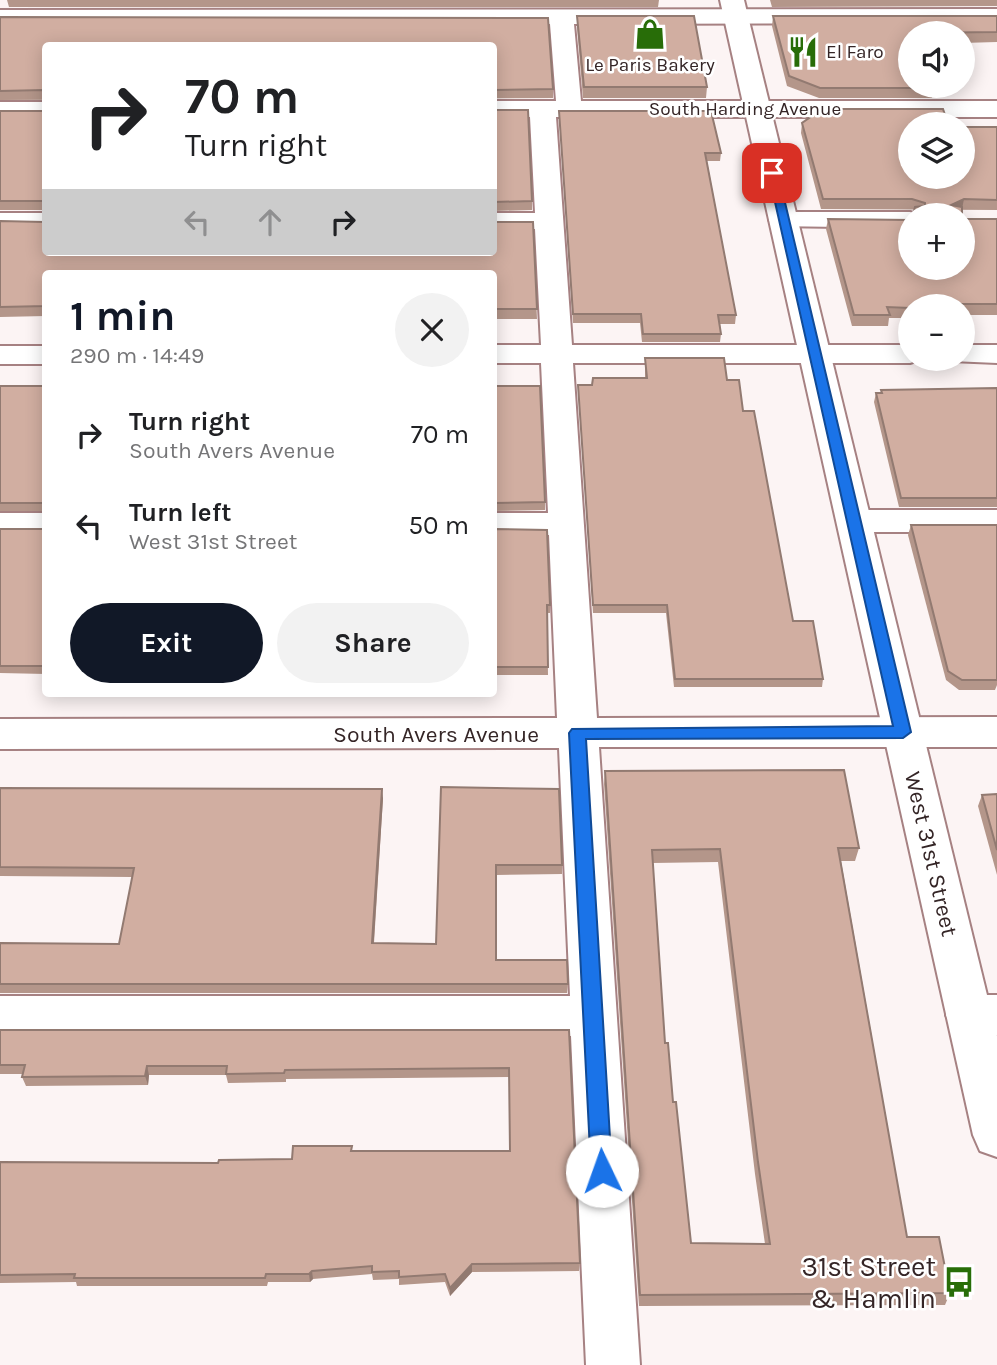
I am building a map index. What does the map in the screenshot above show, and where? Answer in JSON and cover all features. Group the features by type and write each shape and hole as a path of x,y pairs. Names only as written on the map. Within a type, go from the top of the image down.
{"street":[{"path":"0,17 561,16 734,8 997,16"},
{"name":"West 31st Street","path":"734,8 903,732 983,1015 997,1135"},
{"path":"561,16 549,221 613,1365"},
{"name":"South Harding Avenue","path":"497,109 997,109"},
{"path":"0,110 42,110"},
{"path":"783,220 898,220"},
{"path":"0,221 42,221"},
{"path":"497,221 549,221"},
{"path":"497,354 898,354"},
{"path":"975,354 997,354"},
{"path":"0,355 42,355"},
{"path":"854,521 997,521"},
{"path":"0,524 42,524"},
{"path":"497,524 566,524"},
{"name":"South Avers Avenue","path":"0,734 997,732"},
{"path":"0,1016 593,1016"}],"building":[{"path":"577,16 694,16 707,87 584,87"},
{"path":"773,16 997,16 997,32 975,32 975,21 898,21 898,88 820,88 789,76"},
{"path":"0,17 548,18 553,89 497,90 497,42 42,42 42,90 0,91"},
{"path":"822,109 943,109 944,112 898,112 898,189 975,189 975,127 997,127 997,200 964,199 955,203 925,203 912,199 823,199 802,123"},
{"path":"497,110 528,110 532,201 497,202"},
{"path":"0,111 42,111 42,201 0,201"},
{"path":"559,111 711,111 721,153 705,153 736,315 718,315 721,334 643,334 641,314 573,314"},
{"path":"828,219 898,220 898,280 975,280 975,219 997,219 997,304 975,304 975,294 898,294 898,307 887,307 890,315 854,315"},
{"path":"0,221 42,222 42,256 497,256 497,222 533,222 537,309 497,309 497,270 42,270 42,306 0,307"},
{"path":"645,358 724,358 727,380 739,380 743,411 754,411 793,621 813,621 823,679 675,679 667,605 593,605 578,385 592,385 593,378 647,378"},
{"path":"0,386 42,386 42,503 0,503"},
{"path":"497,386 540,386 545,502 497,503"},
{"path":"997,388 997,498 901,498 876,393 882,393 881,390"},
{"path":"911,525 997,525 997,680 962,680 948,671"},
{"path":"0,529 42,529 42,666 0,666"},
{"path":"497,529 547,530 550,605 547,605 548,667 497,667"},
{"path":"844,770 859,848 838,848 907,1237 939,1237 950,1293 640,1295 605,771","holes":["720,849 770,1244 691,1243 676,1102 673,1102 668,1043 665,1043 652,850"]},
{"path":"441,787 559,789 562,865 496,865 496,960 567,960 568,984 0,984 0,943 119,944 134,868 0,867 0,788 382,789 372,943 436,944"},
{"path":"997,794 997,850 982,795"},
{"path":"0,1030 569,1030 580,1263 472,1264 450,1288 445,1274 399,1277 399,1271 372,1272 372,1266 312,1271 309,1274 266,1274 265,1278 74,1278 75,1274 0,1275 0,1162 218,1163 219,1160 292,1159 293,1146 352,1146 351,1151 510,1151 509,1068 285,1070 284,1073 226,1074 227,1066 147,1066 145,1076 22,1077 25,1065 0,1065"}],"place":[{"name":"Le Paris Bakery","path":"650,34"},
{"name":"El Faro","path":"803,52"},
{"name":"31st Street & Hamlin","path":"959,1282"}],"route":[{"path":"602,1171 578,733 903,732 772,173"}]}
